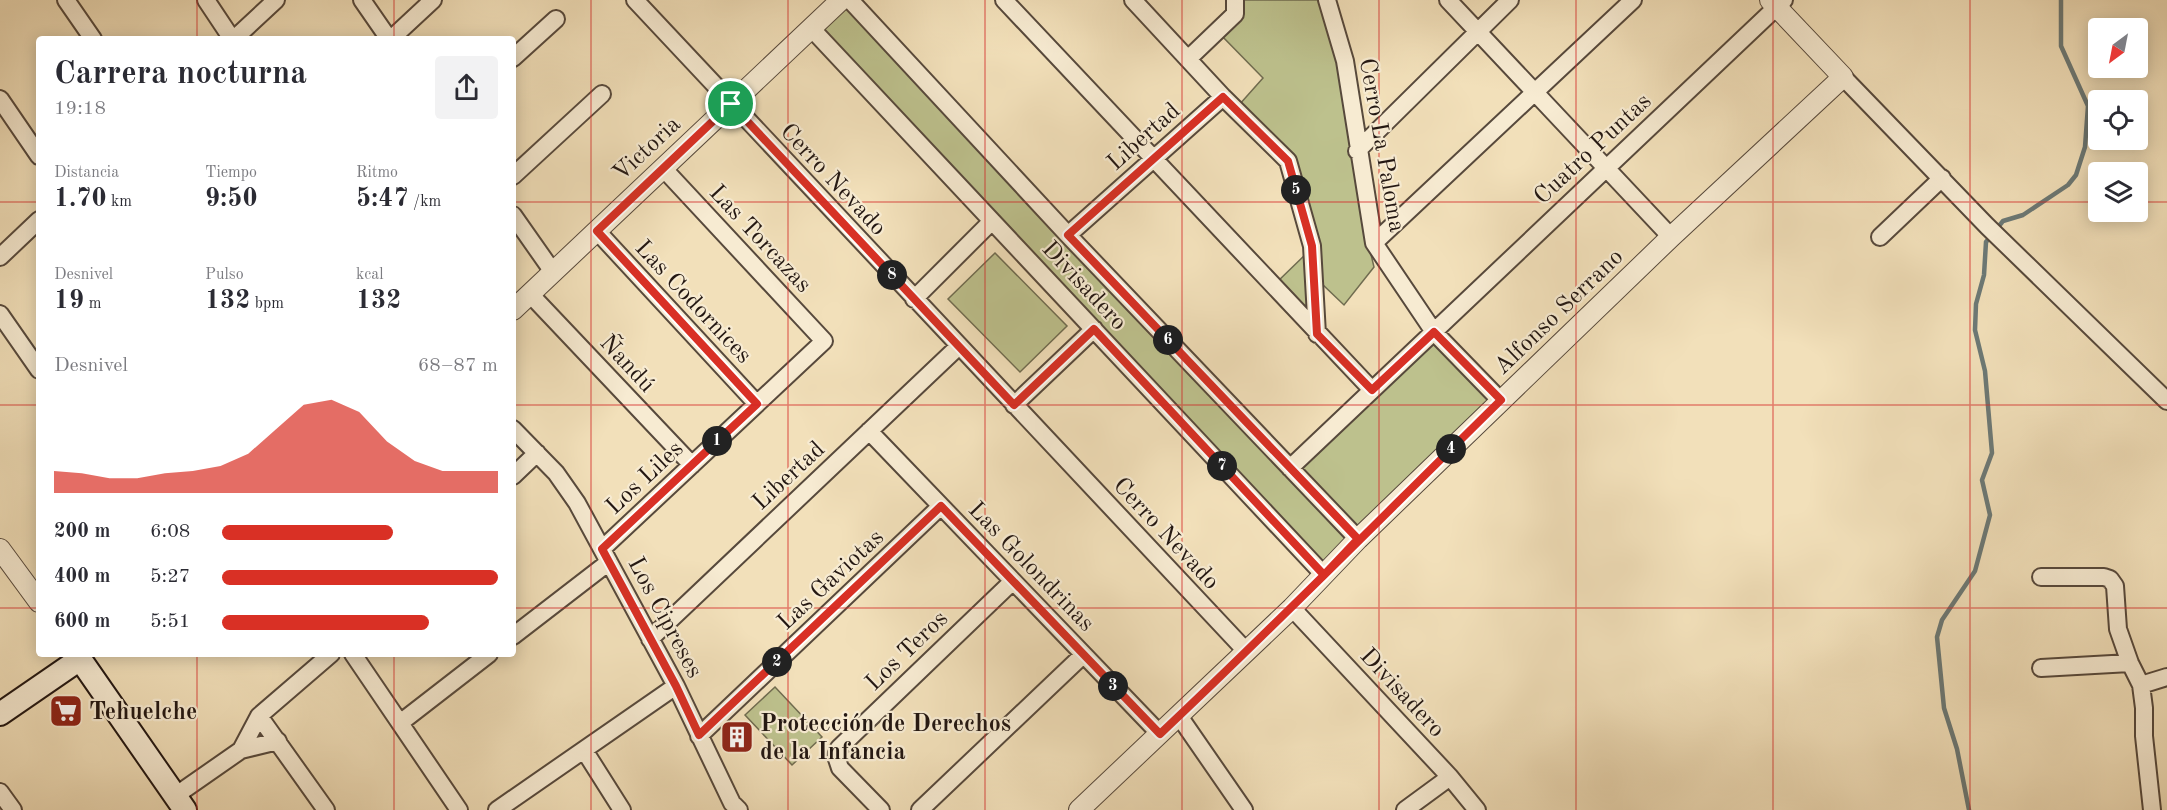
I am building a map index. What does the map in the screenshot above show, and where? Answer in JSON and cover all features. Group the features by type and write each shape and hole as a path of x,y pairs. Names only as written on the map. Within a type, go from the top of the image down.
{"main road":[{"path":"0,714 80,657"},
{"path":"82,657 180,803"}],"street":[{"path":"66,0 91,36"},
{"path":"206,0 231,36"},
{"path":"236,36 276,0"},
{"path":"362,0 388,36"},
{"path":"393,36 433,0"},
{"name":"Cerro Nevado","path":"635,0 1246,651"},
{"name":"Victoria","path":"516,307 841,0"},
{"name":"Divisadero","path":"850,0 1068,235 1358,539"},
{"path":"1004,0 1372,390"},
{"path":"1133,0 1223,97 1288,161 1312,246 1317,334"},
{"path":"1188,59 1234,14 1235,0"},
{"name":"Cerro La Paloma","path":"1327,0 1345,61 1374,243 1434,332 1501,400"},
{"path":"1448,0 1671,237"},
{"path":"1358,151 1510,0"},
{"path":"1374,243 1633,0"},
{"path":"1777,2 1843,77 1987,226 2167,401"},
{"name":"Cuatro Puntas","path":"1290,468 1777,2"},
{"path":"516,54 556,20"},
{"name":"Divisadero","path":"811,28 1324,575"},
{"name":"Alfonso Serrano","path":"1079,810 1292,608 1358,539 1501,400 1843,77"},
{"path":"516,173 602,94"},
{"name":"Libertad","path":"1068,235 1223,97"},
{"path":"0,99 36,152"},
{"name":"Las Torcazas","path":"663,168 824,341"},
{"path":"1880,237 1942,178"},
{"path":"516,219 553,272"},
{"path":"914,299 992,221"},
{"path":"0,257 36,223"},
{"name":"Las Codornices","path":"597,231 757,404"},
{"name":"Ñandú","path":"530,294 692,465"},
{"path":"0,314 36,366"},
{"path":"1014,405 1094,329"},
{"name":"Los Liles","path":"516,633 606,555 692,465 824,341"},
{"name":"Libertad","path":"651,639 959,346"},
{"name":"Las Golondrinas","path":"869,431 1160,734"},
{"name":"Los Cipreses","path":"516,432 567,487 606,555 676,686 731,808"},
{"path":"516,473 537,453"},
{"name":"Las Gaviotas","path":"699,735 941,506"},
{"path":"0,549 36,598"},
{"path":"2040,577 2093,575 2110,579 2115,586 2118,629 2130,663 2141,685 2152,810"},
{"name":"Los Teros","path":"881,810 840,768 836,760 839,748 1012,581"},
{"name":"Divisadero","path":"1292,608 1450,777 1477,810"},
{"path":"920,810 1083,655"},
{"path":"180,803 241,750 260,716 328,657"},
{"path":"355,657 459,810"},
{"path":"400,723 485,657"},
{"path":"2041,668 2130,663"},
{"path":"2141,685 2167,677"},
{"path":"497,810 676,686"},
{"path":"260,716 326,810"},
{"path":"1179,716 1244,810"},
{"path":"241,750 278,741"},
{"path":"584,750 622,810"},
{"path":"1405,810 1450,777"},
{"path":"0,792 13,810"}],"green space":[{"path":"1238,0 1321,0 1344,76 1368,242 1374,267 1344,305 1320,282 1294,163 1239,105 1263,78 1221,35"},
{"path":"846,4 1348,541 1324,565 819,30"},
{"path":"1308,252 1312,322 1275,284"},
{"path":"995,253 1067,326 1020,372 948,299"},
{"path":"1434,341 1489,400 1360,530 1299,467"},
{"path":"775,687 822,737 792,765 745,715"}],"waterway":[{"path":"1969,810 1957,749 1944,708 1937,637 1942,620 1975,571 1990,515 1982,480 1992,453 1985,371 1975,330 1976,304 1984,275 1986,242 2003,221 2023,215 2068,185 2076,175 2085,147 2088,106 2061,46 2061,0"}],"place":[{"name":"Tehuelche","path":"66,711"},
{"name":"Protección de Derechos de la Infancia","path":"737,737"}],"route":[{"path":"731,104 597,231 757,404 602,549 676,686 699,735 941,506 1160,734 1292,608 1358,539 1501,400 1434,332 1372,390 1317,334 1312,246 1288,161 1223,97 1068,235 1358,539 1324,575 1094,329 1014,405 731,104"}]}
